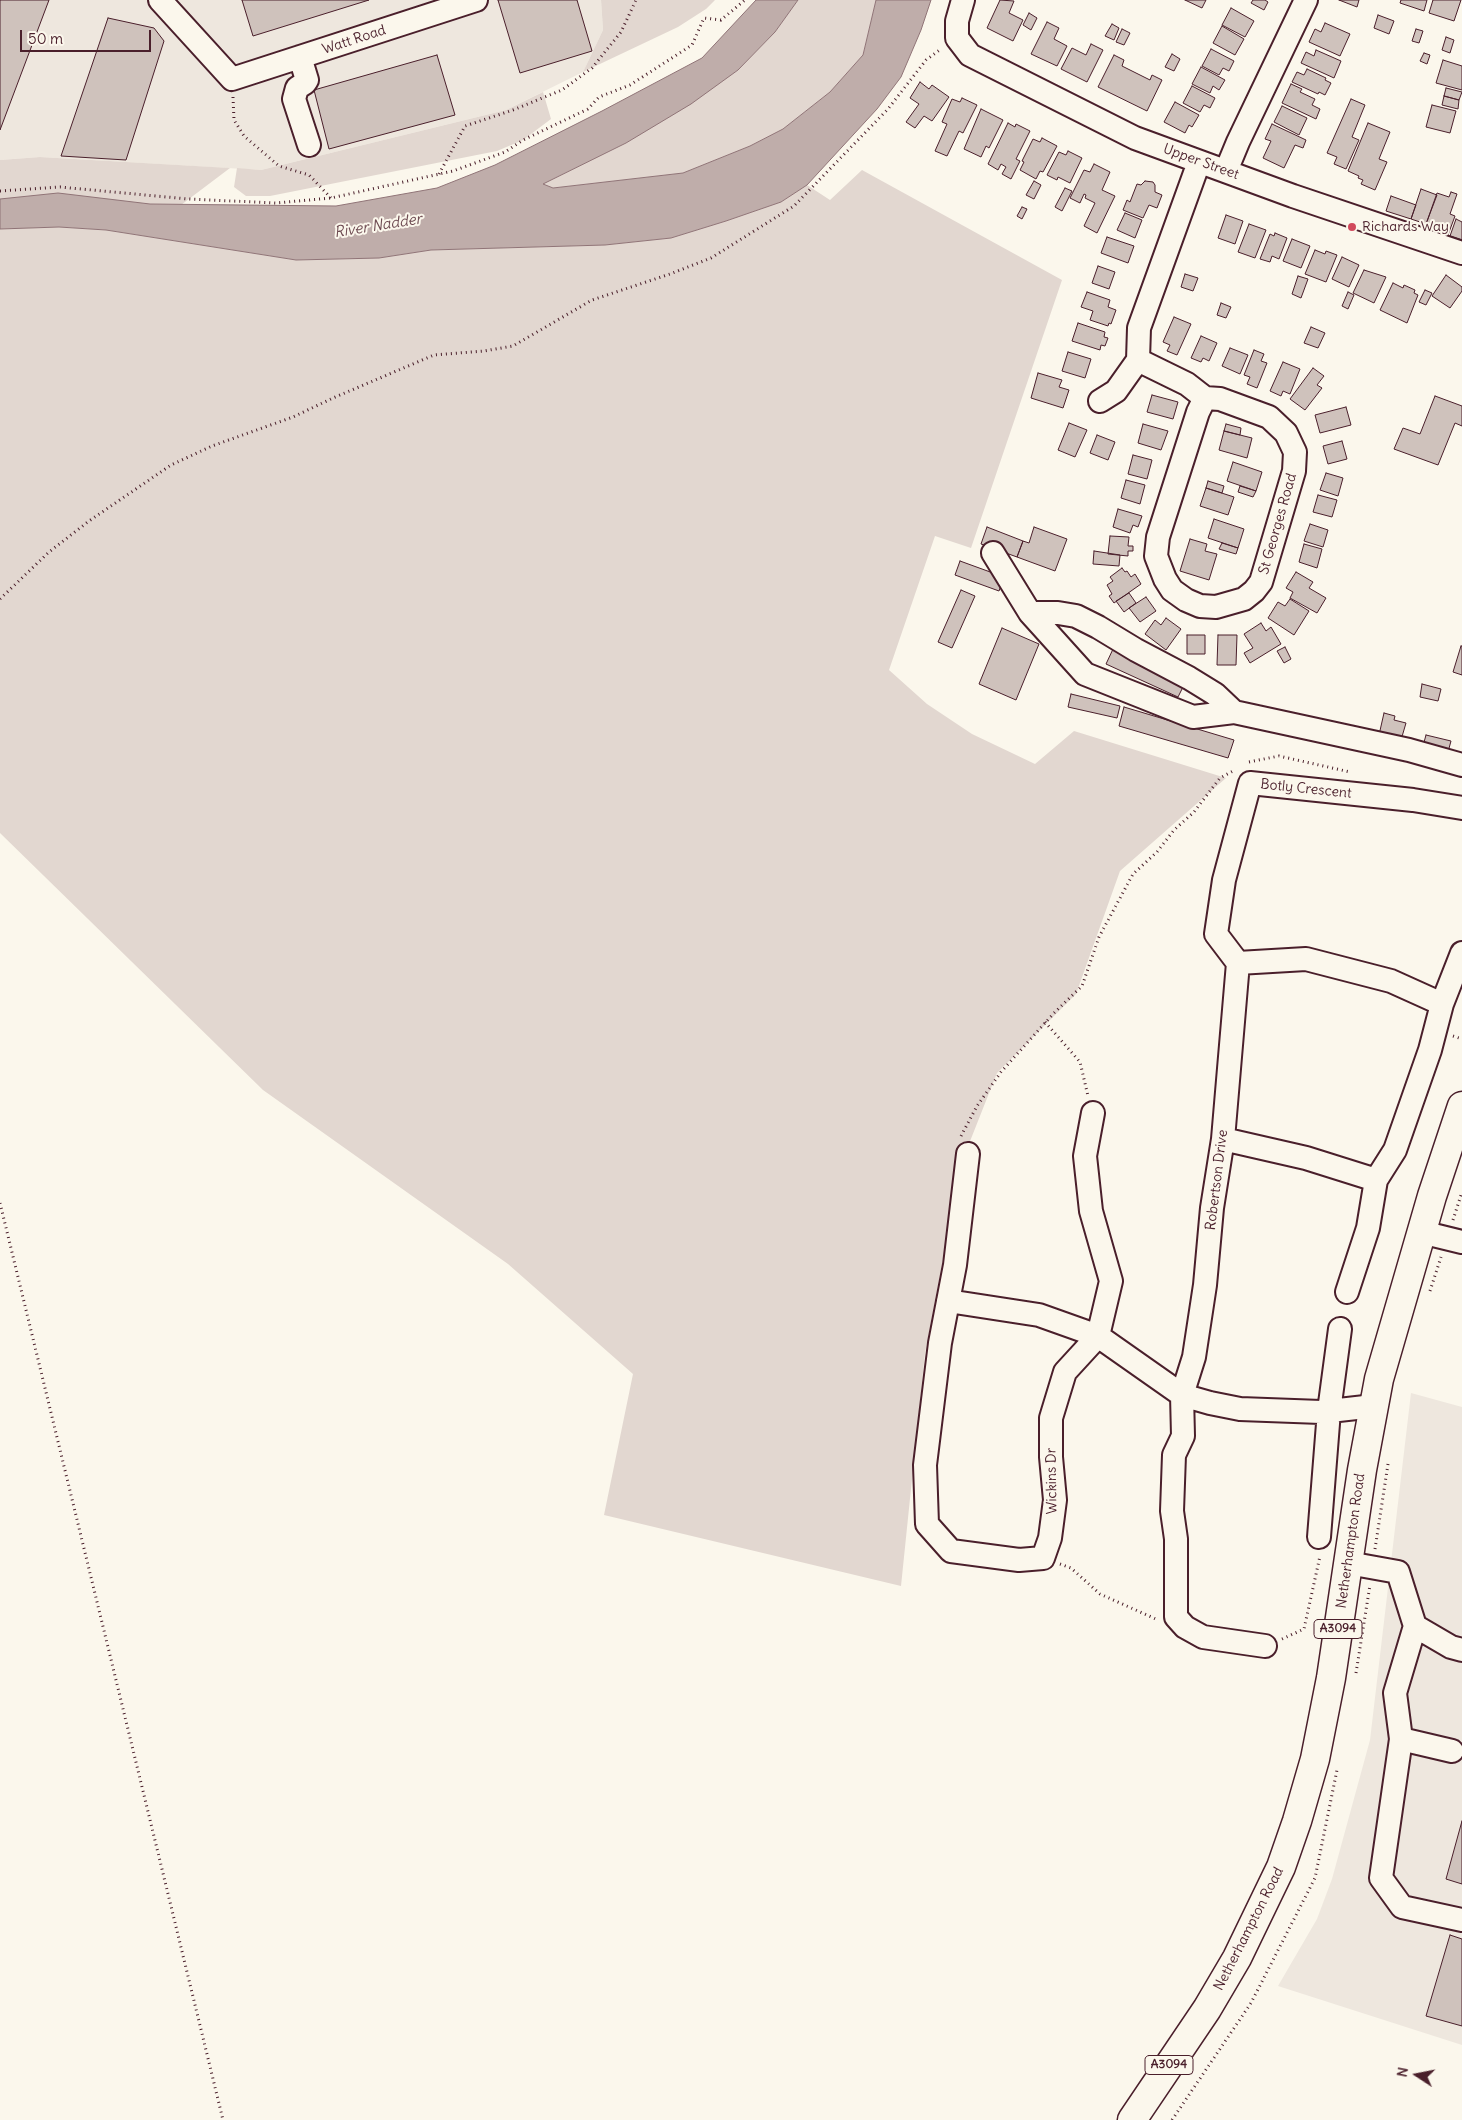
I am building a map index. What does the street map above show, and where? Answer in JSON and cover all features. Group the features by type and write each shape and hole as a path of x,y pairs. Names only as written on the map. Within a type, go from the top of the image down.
{"main road":[{"name":"Netherhampton Road","path":"1132,2120 1207,2010 1238,1958 1282,1867 1315,1759 1331,1678 1379,1379 1421,1232 1462,1106"}],"street":[{"path":"160,0 232,79"},
{"name":"Watt Road","path":"232,79 476,0"},
{"path":"957,38 956,20 963,0"},
{"path":"1226,171 1306,0"},
{"name":"Upper Street","path":"957,38 970,55 1135,138 1294,196 1462,253"},
{"path":"300,57 307,80 306,83 297,88 294,99 309,145"},
{"path":"1100,400 1116,391 1138,360 1139,328 1199,162"},
{"name":"St Georges Road","path":"1138,360 1187,384 1205,398 1220,399 1269,417 1286,433 1295,452 1294,471 1261,582 1254,592 1244,599 1216,608 1200,606 1186,600 1172,590 1165,579 1156,556 1158,537 1198,412 1205,398"},
{"path":"993,553 1030,614 1085,674 1193,717 1234,712 1409,750 1462,765"},
{"path":"1030,614 1058,613 1076,616 1189,678 1215,694 1234,712"},
{"name":"Botly Crescent","path":"1238,963 1216,934 1224,880 1250,783 1412,800 1462,808"},
{"path":"1347,1292 1368,1228 1376,1180 1395,1150 1430,1050 1442,1004 1462,953"},
{"path":"1238,963 1306,959 1390,981 1442,1004"},
{"name":"Robertson Drive","path":"1185,1628 1176,1617 1176,1539 1172,1511 1174,1455 1183,1436 1182,1395 1194,1357 1205,1285 1212,1208 1223,1139 1238,963"},
{"path":"1093,1113 1085,1156 1090,1202 1111,1281 1098,1336"},
{"path":"1223,1139 1298,1156 1376,1180"},
{"path":"968,1154 955,1265 940,1343 925,1465 927,1524 951,1551 1020,1560 1043,1558"},
{"path":"1421,1232 1462,1242"},
{"path":"948,1301 1039,1315 1098,1336 1182,1395 1240,1409 1328,1411 1374,1406"},
{"path":"1319,1537 1328,1411 1340,1328"},
{"name":"Wickins Dr","path":"1043,1558 1050,1538 1055,1500 1051,1457 1052,1418 1065,1372 1098,1336"},
{"path":"1348,1563 1398,1572 1415,1626 1395,1693 1401,1738 1381,1878 1402,1907 1462,1920"},
{"path":"1415,1626 1451,1647 1462,1650"},
{"path":"1185,1628 1203,1638 1265,1646"},
{"path":"1401,1738 1452,1751"}],"path":[{"path":"438,174 464,126 513,110 562,90 592,68 621,32 636,0"},
{"path":"0,192 60,187 226,201 276,203 330,198 438,174 505,152 523,140 588,109 599,97 630,85 692,45 704,18 721,20 744,0"},
{"path":"0,599 49,552 170,465 212,446 293,417 434,355 484,351 513,346 592,300 711,258 794,206 888,110 926,60 957,38"},
{"path":"232,79 234,120 244,136 279,166 309,174 330,198"},
{"path":"1244,765 1252,760 1279,756 1357,773"},
{"path":"968,1154 957,1144 977,1106 1001,1072 1045,1022 1082,986 1099,937 1133,874 1157,852 1174,830 1194,812 1220,778 1236,769"},
{"path":"1045,1022 1080,1062 1093,1113"},
{"path":"0,1203 223,2120"},
{"path":"1043,1558 1071,1568 1100,1594 1149,1618 1185,1628"}],"shaded area":[{"path":"0,0 601,0 603,30 583,72 506,110 261,170 40,157 0,160"},
{"path":"601,0 715,0 706,9 678,27 583,72 603,30"},
{"path":"798,0 876,0 863,55 830,92 783,129 750,146 683,173 553,188 542,184 626,143 738,70 775,32"},
{"path":"543,92 551,119 523,140 497,151 270,196 246,196 234,187 237,168 261,170 506,110"},
{"path":"40,157 230,168 181,205 0,199 0,160"},
{"path":"862,170 1062,280 971,548 935,536 889,670 927,704 972,734 1035,764 1074,731 1226,778 1120,871 1076,994 997,1073 961,1164 925,1353 901,1586 604,1515 633,1374 508,1264 263,1090 0,833 0,229 59,227 106,230 296,260 379,258 431,250 605,245 671,238 781,202 807,185 830,200"},
{"path":"1411,1393 1462,1407 1462,2045 1278,1986 1317,1919 1332,1879 1370,1740"}],"water":[{"name":"River Nadder","path":"756,0 798,0 775,32 738,70 691,104 626,143 543,184 553,188 683,173 750,146 783,129 830,92 863,55 876,0 931,0 921,30 901,77 877,109 807,185 781,202 671,238 605,245 431,250 379,258 296,260 106,230 59,227 0,229 0,199 58,193 150,204 336,206 437,188 495,165 702,58"}],"building":[{"path":"0,0 49,0 0,130"},
{"path":"242,0 369,0 253,36"},
{"path":"498,0 577,0 592,51 520,73"},
{"path":"1000,0 1014,1 1009,13 1023,20 1013,41 987,28"},
{"path":"1185,0 1206,0 1202,8"},
{"path":"1253,0 1265,0 1268,2 1264,10 1251,3"},
{"path":"1339,0 1359,0 1357,7"},
{"path":"1401,0 1427,0 1424,11 1400,3"},
{"path":"1433,0 1461,0 1454,21 1429,13"},
{"path":"1231,8 1254,21 1245,37 1222,25"},
{"path":"1029,13 1037,18 1031,30 1023,25"},
{"path":"1378,15 1394,21 1389,34 1374,28"},
{"path":"108,18 154,28 164,41 126,160 61,156"},
{"path":"1047,22 1059,28 1054,39 1067,46 1057,66 1031,54"},
{"path":"1325,23 1350,34 1340,56 1309,42 1315,29 1321,32"},
{"path":"1112,24 1119,28 1114,40 1105,36"},
{"path":"1222,26 1244,39 1235,55 1213,43"},
{"path":"1122,29 1130,33 1124,45 1116,42"},
{"path":"1416,29 1423,31 1419,43 1412,41"},
{"path":"1446,37 1454,40 1450,53 1442,50"},
{"path":"1091,44 1103,50 1087,82 1061,69 1072,48 1086,55"},
{"path":"1211,49 1234,61 1229,71 1223,68 1219,75 1202,66"},
{"path":"1316,50 1341,61 1334,78 1301,63 1306,52 1314,56"},
{"path":"1424,53 1430,55 1427,64 1420,61"},
{"path":"1172,54 1180,59 1174,71 1165,67"},
{"path":"437,55 455,115 329,149 314,90"},
{"path":"1114,55 1124,60 1122,66 1150,80 1152,75 1162,80 1147,111 1098,87"},
{"path":"1443,60 1462,66 1462,90 1436,83"},
{"path":"1201,67 1225,80 1219,90 1213,86 1210,93 1192,84"},
{"path":"1307,69 1326,78 1325,80 1331,83 1325,95 1319,92 1318,94 1292,82 1297,72 1304,75"},
{"path":"920,82 929,89 932,85 949,97 932,121 924,116 915,128 906,122 919,104 910,98"},
{"path":"1291,84 1302,89 1300,92 1315,99 1312,105 1320,109 1316,119 1282,103"},
{"path":"1192,86 1215,98 1210,108 1204,105 1200,112 1183,103"},
{"path":"1446,88 1462,92 1459,100 1444,96"},
{"path":"1444,96 1459,100 1458,109 1442,105"},
{"path":"962,98 977,105 963,133 959,131 947,156 935,151 947,124 942,122 952,99 960,102"},
{"path":"1351,99 1365,105 1352,137 1359,140 1346,169 1334,164 1337,157 1327,153"},
{"path":"1175,102 1199,115 1192,127 1189,125 1185,133 1164,122"},
{"path":"1432,105 1456,111 1450,133 1426,127"},
{"path":"1282,106 1307,118 1299,135 1274,122"},
{"path":"981,109 1003,120 989,148 986,146 981,157 964,149"},
{"path":"1008,123 1015,127 1016,124 1030,131 1016,159 1020,161 1011,179 1002,174 1006,167 1001,164 998,170 988,164"},
{"path":"1368,123 1390,132 1379,159 1387,162 1375,190 1361,184 1363,180 1358,178 1359,176 1348,171"},
{"path":"1272,124 1306,140 1303,148 1295,145 1284,168 1263,158 1271,141 1265,139"},
{"path":"1042,138 1057,146 1043,172 1040,171 1036,179 1020,170 1024,162 1022,161 1033,139 1040,142"},
{"path":"1068,151 1082,158 1070,183 1058,177 1057,180 1047,175 1059,152 1066,155"},
{"path":"1094,164 1110,172 1102,190 1115,196 1097,233 1084,226 1095,203 1085,198 1086,195 1084,194 1080,203 1070,198 1084,170 1090,172"},
{"path":"1034,181 1041,185 1034,199 1026,195"},
{"path":"1145,181 1153,182 1155,192 1162,195 1157,208 1149,205 1143,218 1123,210 1127,200 1130,202 1137,184 1141,185"},
{"path":"1065,188 1072,191 1062,211 1055,207"},
{"path":"1421,189 1437,195 1426,224 1411,219"},
{"path":"1451,192 1457,194 1450,214 1455,216 1448,235 1425,227 1437,193 1449,197"},
{"path":"1391,196 1416,205 1411,219 1386,211"},
{"path":"1022,207 1027,209 1022,219 1017,216"},
{"path":"1125,213 1142,220 1135,238 1117,230"},
{"path":"1226,215 1243,221 1235,244 1218,238"},
{"path":"1456,219 1462,222 1462,240 1450,236"},
{"path":"1249,224 1266,230 1255,258 1238,252"},
{"path":"1275,233 1287,238 1279,259 1272,256 1270,262 1260,259 1270,234 1274,236"},
{"path":"1107,237 1134,246 1128,263 1101,253"},
{"path":"1292,239 1310,246 1301,268 1283,261"},
{"path":"1315,250 1325,254 1326,251 1337,255 1326,282 1305,274"},
{"path":"1342,257 1359,265 1349,287 1332,279"},
{"path":"1098,266 1115,272 1109,289 1092,283"},
{"path":"1364,270 1386,277 1374,303 1353,293"},
{"path":"1185,274 1198,278 1193,291 1181,287"},
{"path":"1446,275 1462,287 1462,291 1450,308 1432,296"},
{"path":"1298,276 1308,279 1301,298 1292,294"},
{"path":"1393,283 1403,288 1404,285 1415,290 1414,293 1418,295 1407,323 1380,310"},
{"path":"1425,290 1432,293 1426,305 1419,302"},
{"path":"1087,292 1110,300 1108,307 1116,310 1111,324 1109,323 1108,326 1090,320 1093,311 1081,307"},
{"path":"1348,292 1354,295 1348,309 1342,306"},
{"path":"1221,303 1231,307 1226,318 1217,315"},
{"path":"1174,317 1191,324 1177,355 1167,351 1170,345 1163,342"},
{"path":"1078,323 1105,332 1104,337 1108,338 1105,346 1101,345 1100,350 1072,341"},
{"path":"1311,327 1325,333 1318,348 1304,343"},
{"path":"1201,336 1217,343 1209,361 1203,358 1201,362 1191,358"},
{"path":"1230,348 1248,355 1240,374 1222,366"},
{"path":"1254,350 1264,354 1261,361 1267,363 1257,388 1247,384 1250,377 1244,375"},
{"path":"1068,352 1091,359 1085,378 1062,371"},
{"path":"1283,362 1300,369 1290,394 1283,391 1281,396 1270,391"},
{"path":"1313,368 1324,376 1317,385 1322,388 1305,410 1290,399"},
{"path":"1038,373 1062,380 1059,387 1069,390 1063,408 1031,398"},
{"path":"1152,395 1178,402 1173,419 1147,412"},
{"path":"1435,396 1462,406 1462,426 1455,423 1438,465 1394,449 1403,428 1420,434"},
{"path":"1346,407 1351,425 1320,433 1315,415"},
{"path":"1069,423 1087,430 1075,457 1058,450"},
{"path":"1143,424 1168,431 1161,450 1138,443"},
{"path":"1226,424 1241,428 1240,435 1224,431"},
{"path":"1224,431 1252,438 1247,458 1219,450"},
{"path":"1097,435 1115,442 1108,460 1090,453"},
{"path":"1342,441 1347,459 1328,464 1323,446"},
{"path":"1133,455 1152,460 1147,479 1128,474"},
{"path":"1233,462 1262,472 1256,491 1227,481"},
{"path":"1326,473 1343,478 1338,496 1320,490"},
{"path":"1126,480 1145,485 1140,504 1121,498"},
{"path":"1208,481 1224,486 1222,493 1206,488"},
{"path":"1240,486 1256,491 1253,497 1238,492"},
{"path":"1206,488 1234,497 1228,515 1200,506"},
{"path":"1318,495 1337,500 1332,517 1313,512"},
{"path":"1118,509 1142,516 1138,527 1133,525 1130,533 1113,527"},
{"path":"1214,519 1244,529 1238,548 1208,538"},
{"path":"1310,524 1328,530 1323,547 1304,541"},
{"path":"987,527 1023,541 1017,557 981,544"},
{"path":"1034,527 1067,539 1055,571 1017,557 1023,541 1029,543"},
{"path":"1110,536 1129,537 1128,546 1133,546 1133,551 1128,551 1128,556 1108,554"},
{"path":"1190,539 1207,544 1205,551 1217,554 1209,580 1180,571"},
{"path":"1222,543 1238,548 1236,554 1219,549"},
{"path":"1304,544 1322,549 1317,568 1299,562"},
{"path":"1094,551 1120,555 1119,566 1093,564"},
{"path":"960,561 1004,577 999,591 955,575"},
{"path":"1122,568 1131,577 1135,574 1141,584 1114,603 1109,596 1112,594 1107,585 1113,581 1110,577"},
{"path":"1296,572 1313,582 1309,588 1326,598 1317,613 1290,598 1293,592 1286,588"},
{"path":"961,590 975,596 952,648 938,642"},
{"path":"1129,593 1136,603 1124,612 1116,601"},
{"path":"1146,597 1156,611 1140,622 1129,608"},
{"path":"1290,599 1309,611 1294,635 1268,618 1278,602 1285,606"},
{"path":"1166,618 1181,629 1166,650 1145,634 1155,620 1161,625"},
{"path":"1261,623 1266,631 1271,627 1281,644 1250,663 1244,653 1253,648 1244,634"},
{"path":"1002,628 1039,644 1016,700 979,684"},
{"path":"1187,635 1205,635 1205,654 1187,654"},
{"path":"1218,635 1237,635 1236,665 1217,665"},
{"path":"1462,646 1462,675 1453,672"},
{"path":"1114,647 1186,681 1178,697 1106,664"},
{"path":"1285,647 1291,659 1284,663 1277,651"},
{"path":"1422,684 1441,689 1438,701 1420,697"},
{"path":"1071,694 1120,706 1117,718 1068,707"},
{"path":"1124,707 1234,740 1228,758 1119,726"},
{"path":"1384,713 1395,716 1394,720 1406,723 1401,740 1379,735"},
{"path":"1426,735 1451,741 1448,752 1423,746"},
{"path":"1462,1821 1462,1884 1446,1879"},
{"path":"1450,1935 1462,1939 1462,2026 1426,2016"}],"place":[{"name":"Richards Way","path":"1352,227"}]}
